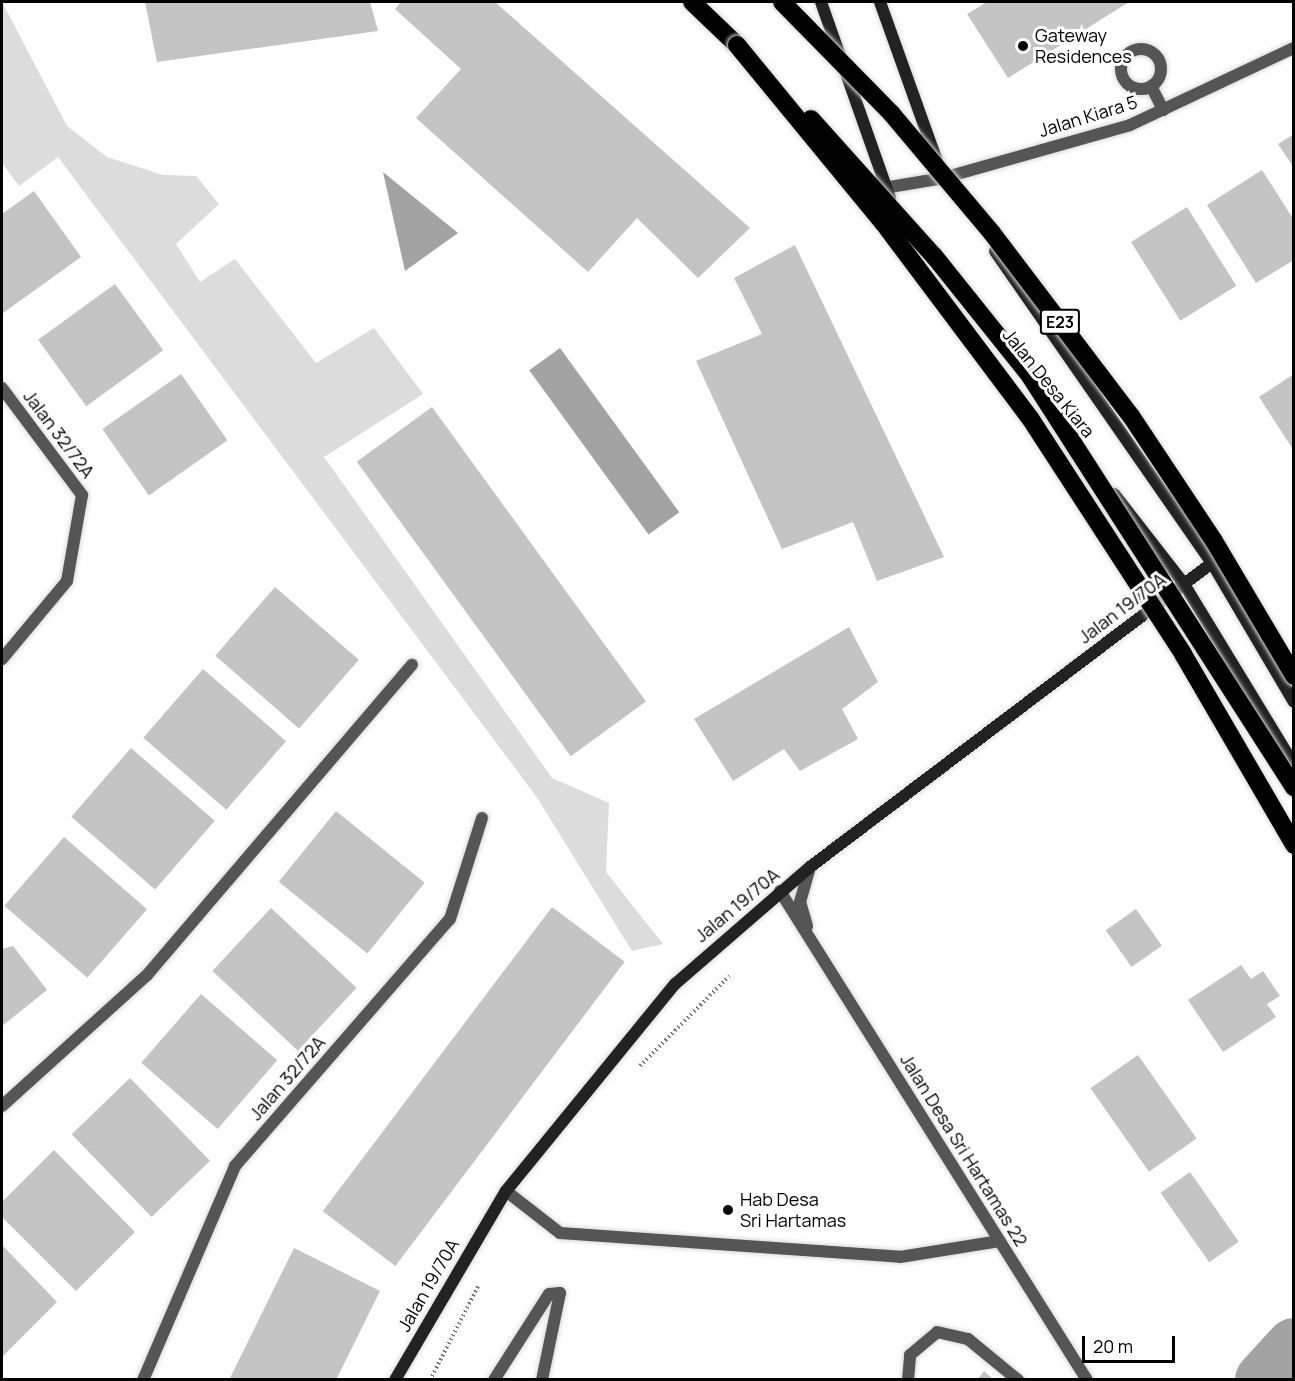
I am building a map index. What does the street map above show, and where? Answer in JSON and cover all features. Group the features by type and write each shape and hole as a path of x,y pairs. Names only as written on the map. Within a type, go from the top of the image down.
{"highway":[{"path":"692,2 838,146 1030,376 1293,788"},
{"name":"E23","path":"782,2 891,113 992,233 1131,416 1214,541 1293,676"},
{"path":"737,45 888,229 1030,418 1183,654 1293,845"}],"main road":[{"name":"Jalan Desa Kiara","path":"821,2 884,188 968,312 1184,584 1293,765"},
{"name":"Jalan Desa Kiara","path":"880,2 943,178 1212,563 1293,702"},
{"name":"Jalan 19/70A","path":"395,1380 506,1191 570,1106 675,984 810,867 1212,563"}],"street":[{"name":"Jalan Kiara 5","path":"884,188 943,178 1130,125 1293,48"},
{"path":"1151,86 1163,110"},
{"name":"Jalan 32/72A","path":"2,388 82,495 67,581 2,659"},
{"path":"2,1106 147,975 412,665"},
{"name":"Jalan 32/72A","path":"143,1380 236,1166 450,919 482,818"},
{"name":"Jalan Desa Sri Hartamas 22","path":"810,867 800,902 810,939"},
{"name":"Jalan Desa Sri Hartamas 22","path":"780,891 1087,1380"},
{"path":"506,1191 560,1233 900,1257 1000,1241"},
{"path":"494,1380 549,1294 560,1293 542,1380"},
{"path":"908,1380 909,1355 937,1332 968,1339 1018,1380"}],"path":[{"path":"637,1069 729,976"},
{"path":"430,1380 480,1282"}],"shaded area":[{"path":"2,2 67,126 107,157 163,175 196,176 219,204 176,244 200,282 235,259 316,363 374,328 423,394 324,457 552,778 609,803 606,872 663,944 632,951 536,796 58,157 19,186 2,163"},
{"path":"383,172 458,233 405,271"},
{"path":"560,348 679,512 649,535 529,370"}],"building":[{"path":"145,2 370,2 378,31 157,62"},
{"path":"401,2 495,2 750,228 698,278 637,218 588,272 416,118 461,69 395,9"},
{"name":"Gateway Residences","path":"987,2 1129,2 1008,78 967,14"},
{"path":"1294,134 1294,168 1278,144"},
{"path":"1262,170 1294,220 1294,260 1256,283 1207,205"},
{"path":"34,191 81,257 3,313 2,214"},
{"path":"1187,207 1236,286 1180,321 1131,242"},
{"path":"795,245 944,557 877,581 853,522 782,549 696,361 762,334 734,278"},
{"path":"115,284 163,350 86,406 38,340"},
{"path":"181,374 227,440 149,495 102,429"},
{"path":"1294,374 1294,451 1259,397"},
{"path":"432,407 646,701 571,756 357,462"},
{"path":"275,587 359,660 299,729 215,656"},
{"path":"849,627 878,682 842,709 858,739 800,771 784,749 733,781 694,719"},
{"path":"203,669 286,741 226,810 143,738"},
{"path":"131,748 215,821 155,890 71,817"},
{"path":"336,811 425,883 367,953 279,882"},
{"path":"64,837 147,909 87,978 4,906"},
{"path":"552,907 625,962 395,1266 323,1211"},
{"path":"271,908 357,988 298,1051 212,971"},
{"path":"1136,909 1162,946 1132,967 1106,930"},
{"path":"13,946 47,990 2,1026 2,949"},
{"path":"1241,965 1251,979 1263,971 1280,996 1267,1004 1276,1017 1223,1052 1188,1000"},
{"path":"201,994 277,1060 218,1129 141,1063"},
{"path":"1138,1055 1197,1139 1149,1172 1090,1088"},
{"path":"130,1078 210,1161 152,1217 72,1134"},
{"path":"54,1150 135,1232 76,1291 2,1217 2,1202"},
{"path":"1190,1172 1239,1242 1209,1262 1161,1193"},
{"path":"2,1245 57,1302 2,1357"},
{"path":"294,1248 380,1291 336,1380 229,1380"},
{"path":"984,1371 994,1380 977,1380"}],"waterway":[{"path":"1263,1380 1294,1346"}],"place":[{"name":"Gateway Residences","path":"1023,46"},
{"name":"Hab Desa Sri Hartamas","path":"728,1210"}]}
